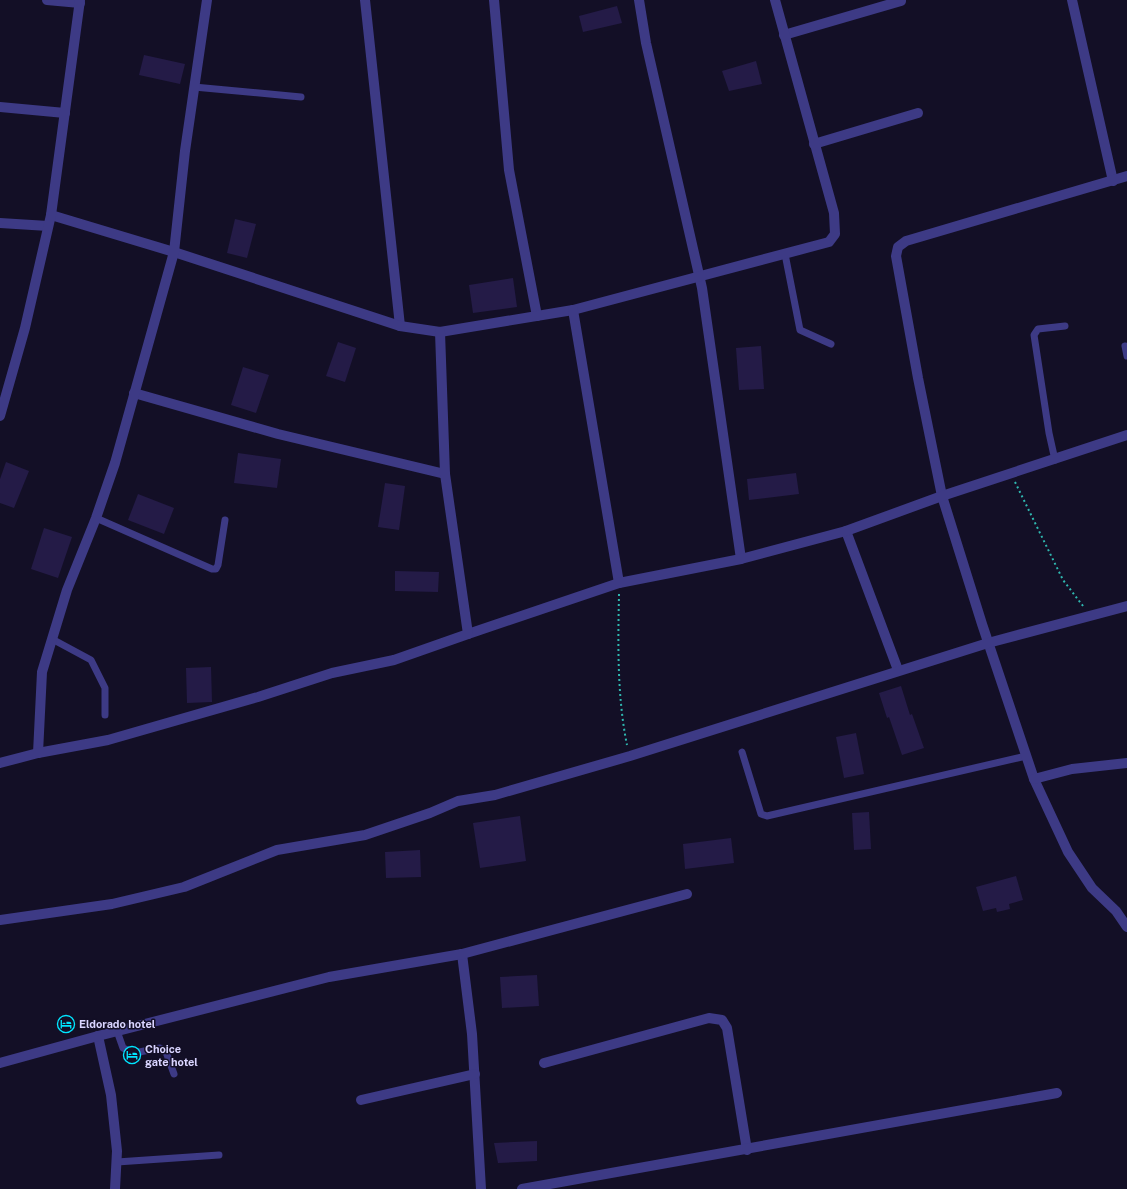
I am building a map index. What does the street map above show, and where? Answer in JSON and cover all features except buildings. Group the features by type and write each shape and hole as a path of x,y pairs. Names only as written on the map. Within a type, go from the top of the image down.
{"street":[{"path":"0,416 25,328 51,215 80,1 47,0"},
{"path":"38,753 42,672 67,590 96,518 115,463 174,252 194,87 207,0"},
{"path":"365,0 400,326"},
{"path":"494,0 509,170 537,316"},
{"path":"638,0 646,43 699,277 741,559"},
{"path":"51,215 174,252 400,326 440,332 573,310 829,242 835,234 834,213 775,0"},
{"path":"1072,0 1113,181"},
{"path":"784,35 901,1"},
{"path":"0,107 65,113"},
{"path":"814,144 918,113"},
{"path":"1127,176 906,241 898,247 896,256 918,378 942,496 988,643 1026,756 1034,779 1068,852 1092,888 1116,911 1127,927"},
{"path":"0,223 48,226"},
{"path":"573,310 619,583"},
{"path":"440,332 445,474 468,634"},
{"path":"134,393 278,434 445,474"},
{"path":"0,763 38,753 108,740 258,697 332,673 394,660 619,583 741,559 846,531 942,496 1127,435"},
{"path":"846,531 898,670"},
{"path":"0,920 112,904 184,887 277,850 365,835 430,813 458,801 495,795 630,756 898,670 988,643 1127,606"},
{"path":"1034,779 1072,769 1127,763"},
{"path":"0,1064 98,1036 329,977 462,954 687,894"},
{"path":"462,954 472,1034 481,1189"},
{"path":"544,1063 709,1018 722,1020 727,1028 747,1150"},
{"path":"98,1036 111,1095 116,1162 115,1189"},
{"path":"361,1100 475,1074"},
{"path":"522,1189 747,1150 1057,1093"}],"lane":[{"path":"194,87 301,97"},
{"path":"785,254 800,330 831,344"},
{"path":"1055,460 1049,433 1034,335 1038,329 1065,326"},
{"path":"1125,346 1127,356"},
{"path":"96,518 212,569 216,569 218,565 225,520"},
{"path":"52,639 91,660 104,688 105,714"},
{"path":"742,752 761,814 767,816 1026,756"},
{"path":"117,1031 123,1048 134,1053 160,1048 166,1052 174,1074"},
{"path":"116,1162 219,1155"}],"path":[{"path":"1012,474 1063,580 1074,598 1094,615"},
{"path":"619,583 618,634 623,725 630,756"}],"place":[{"name":"Eldorado hotel","path":"66,1024"},
{"name":"Choice gate hotel","path":"132,1055"}]}
